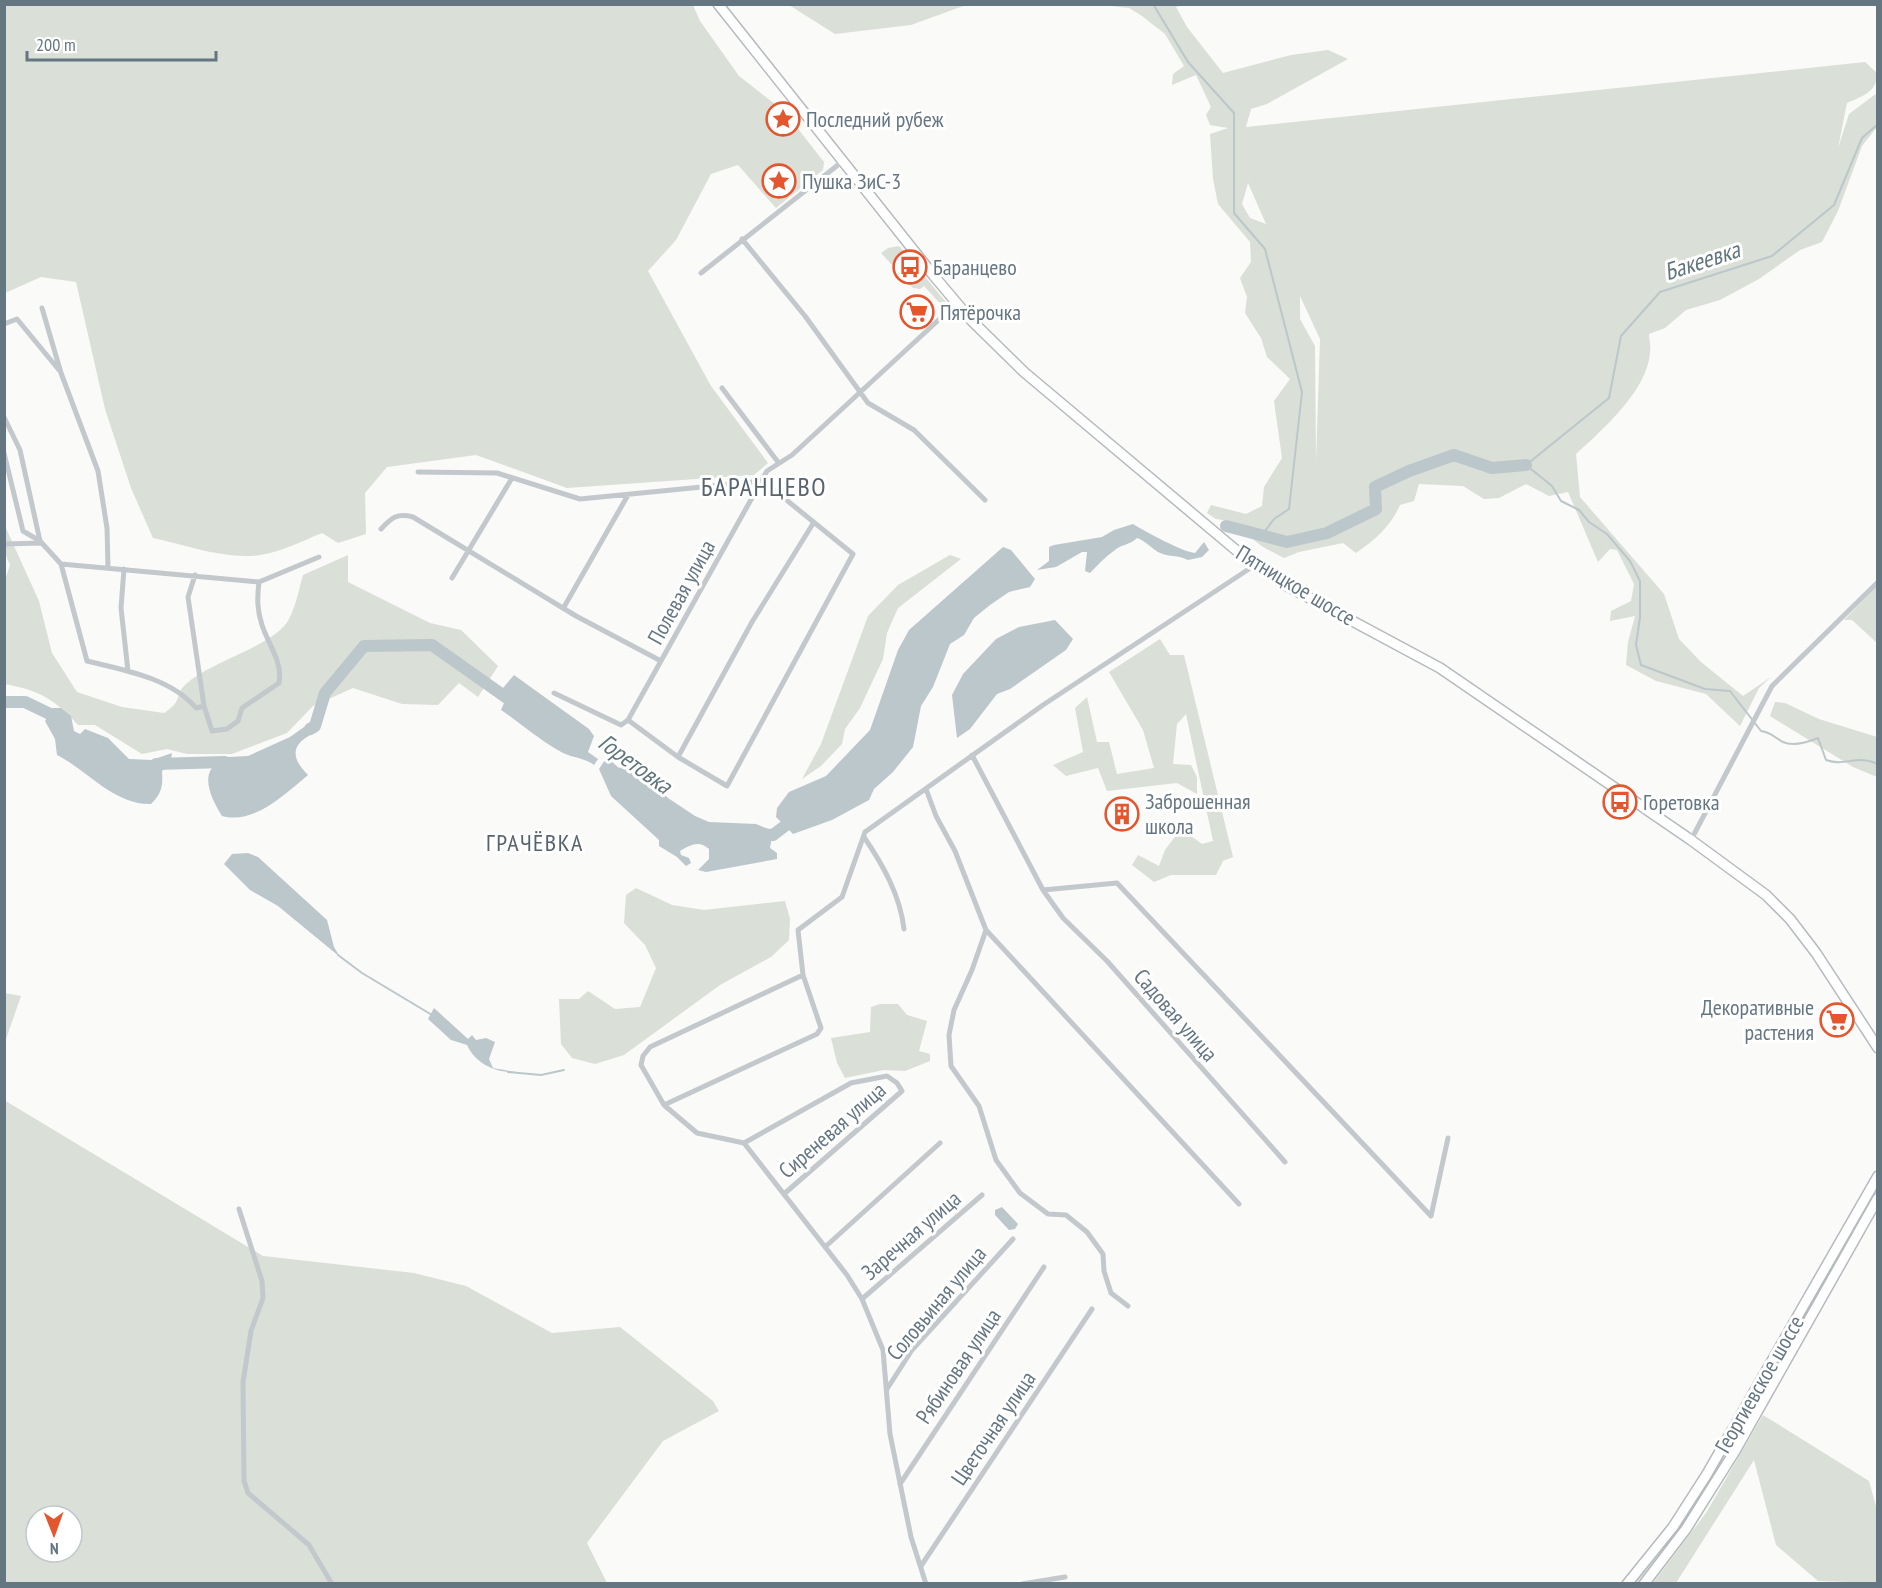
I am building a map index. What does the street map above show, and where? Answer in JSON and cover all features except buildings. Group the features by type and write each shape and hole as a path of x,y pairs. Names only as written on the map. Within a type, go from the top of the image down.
{"main road":[{"name":"Пятницкое шоссе","path":"718,4 957,303 1024,372 1153,483 1255,565 1289,587 1440,668 1766,895 1784,912 1816,953 1878,1047"},
{"name":"Георгиевское шоссе","path":"1628,1584 1673,1527 1707,1474 1878,1176"},
{"name":"Георгиевское шоссе","path":"1644,1584 1686,1529 1729,1461 1878,1198"}],"street":[{"path":"701,273 843,161"},
{"path":"742,239 868,403 914,430 984,500"},
{"name":"Полевая улица","path":"628,720 767,471 792,455 957,303"},
{"path":"42,308 61,373 99,471 107,528 108,568"},
{"path":"4,324 17,319 61,373"},
{"path":"722,388 778,462"},
{"path":"4,417 20,450 41,542"},
{"path":"4,453 23,531 41,542 62,564 87,661 128,671 169,687 187,698 196,708 204,706"},
{"path":"418,472 498,473 580,499 763,481 853,554 727,786 678,757 628,720 621,725 554,693"},
{"path":"452,578 512,478"},
{"path":"564,607 628,495"},
{"path":"381,529 392,517 401,514 413,517 564,607 661,661"},
{"path":"678,757 752,622 814,522"},
{"path":"4,544 41,542"},
{"path":"62,564 259,582 319,557"},
{"path":"664,1105 817,1034 821,1028 804,975 798,930 842,897 865,832 972,755 1255,565"},
{"path":"124,569 121,608 128,671"},
{"path":"195,575 188,597 190,620 205,696 204,706 212,731 227,729 238,721 242,708 279,683 280,676 275,653 262,626 256,604 259,582"},
{"path":"1690,840 1772,686 1878,582"},
{"name":"Садовая улица","path":"972,755 1043,890 1063,918 1107,961 1285,1162"},
{"path":"926,789 936,816 956,851 986,930 1239,1204"},
{"path":"864,837 895,891 902,910 904,929"},
{"path":"1043,890 1117,883 1431,1216 1448,1138"},
{"path":"986,930 972,970 954,1010 948,1035 951,1066 979,1106 996,1160 1020,1193 1048,1214 1066,1215 1087,1232 1103,1254 1104,1271 1111,1293 1128,1306"},
{"path":"804,975 650,1047 643,1056 641,1065 664,1105 697,1134 744,1143 825,1247 862,1299 883,1350 890,1434 911,1537 926,1584"},
{"name":"Сиреневая улица","path":"744,1143 851,1083 887,1076 897,1083 902,1091 784,1194"},
{"path":"825,1247 940,1143"},
{"name":"Заречная улица","path":"862,1299 982,1195"},
{"path":"239,1209 262,1281 263,1298 250,1331 243,1382 244,1481 248,1493 309,1545 332,1584"},
{"name":"Соловьиная улица","path":"886,1390 912,1350 1013,1239"},
{"name":"Рябиновая улица","path":"900,1484 1044,1267"},
{"name":"Цветочная улица","path":"921,1566 1092,1309"},
{"path":"1022,1584 1065,1577"}],"shaded area":[{"path":"4,5 693,5 700,21 739,76 784,111 824,162 823,170 776,208 738,165 711,174 676,240 648,271 711,386 768,463 754,475 567,488 476,455 387,467 365,493 366,534 338,543 322,533 276,551 247,556 220,554 153,538 131,488 105,409 76,282 41,277 5,293"},
{"path":"789,5 966,5 911,25 835,34"},
{"path":"1103,5 1182,5 1176,7 1187,27 1223,73 1291,55 1328,50 1348,59 1267,104 1251,109 1246,127 1865,62 1877,73 1875,85 1868,93 1847,103 1838,148 1849,114 1877,93 1877,127 1862,146 1838,211 1822,242 1800,250 1759,279 1720,300 1686,310 1665,328 1649,334 1650,352 1647,366 1633,395 1576,454 1580,497 1664,594 1679,639 1701,662 1743,696 1771,677 1759,688 1740,726 1706,694 1656,681 1626,665 1628,642 1635,616 1610,621 1611,611 1631,601 1634,584 1617,550 1610,549 1598,562 1568,492 1549,496 1526,484 1499,498 1484,499 1463,486 1419,484 1414,501 1400,505 1382,532 1356,553 1343,543 1299,552 1284,558 1263,547 1229,521 1216,519 1207,513 1211,505 1246,514 1262,506 1264,487 1282,458 1274,401 1290,379 1267,357 1261,338 1245,313 1247,297 1240,278 1251,262 1250,242 1218,204 1213,179 1210,134 1228,128 1210,125 1206,115 1211,107 1196,75 1172,85 1173,74 1184,66 1165,34 1129,8","holes":["1248,183 1266,224 1250,218 1242,204","1300,296 1320,339 1316,462 1315,346 1300,319"]},
{"path":"899,246 946,302 946,310 924,286 920,289 913,288 881,253 888,248"},
{"path":"1133,524 1189,552 1195,553 1204,542 1209,550 1202,557 1188,560 1162,554 1137,538 1111,553 1090,573 1085,571 1087,552 1082,552 1056,567 1037,570 1049,561 1049,547 1102,537 1114,530"},
{"path":"5,526 39,601 52,653 77,692 122,707 164,713 177,701 185,685 196,677 257,645 282,628 294,609 303,575 348,555 348,582 430,623 461,630 498,666 478,697 459,683 438,705 402,704 353,688 313,706 287,733 232,754 187,754 167,749 142,754 95,725 78,725 62,708 45,697 27,689 5,684 4,583 10,565 5,553"},
{"path":"1003,547 1011,550 1035,579 1030,587 1009,592 990,605 974,618 964,635 950,644 933,687 921,706 913,747 893,772 874,789 869,800 832,820 793,834 776,817 777,808 789,792 826,776 870,730 898,650 909,630"},
{"path":"950,555 961,559 898,608 887,633 883,659 860,708 845,729 842,744 821,766 802,779 821,744 868,616 898,585"},
{"path":"1877,586 1877,643 1852,620 1844,620"},
{"path":"1055,620 1073,639 1066,650 1010,689 997,694 970,729 957,738 952,695 963,674 996,639 1019,627"},
{"path":"1160,639 1170,655 1184,655 1233,857 1223,861 1216,875 1171,875 1154,882 1132,865 1138,855 1159,866 1165,850 1177,834 1191,836 1202,844 1213,841 1186,714 1177,724 1173,764 1191,765 1197,777 1197,794 1177,783 1107,791 1098,768 1066,776 1053,765 1083,752 1075,708 1087,697 1097,742 1109,742 1117,774 1154,768 1143,730 1109,672"},
{"path":"514,675 589,729 594,736 588,752 598,759 594,765 563,753 501,710 504,703 503,688"},
{"path":"1775,702 1785,703 1819,719 1877,737 1877,777 1853,767 1770,716"},
{"path":"53,708 61,708 71,716 74,731 80,734 85,729 108,738 129,759 152,760 172,753 170,766 162,771 160,793 151,804 138,803 113,793 57,755 55,739 45,721"},
{"path":"318,717 323,719 317,732 303,740 296,750 298,761 308,775 279,799 257,812 234,818 222,816 209,785 209,773 212,768 209,758 248,756 290,737"},
{"path":"605,760 611,761 619,768 626,763 635,765 668,798 695,816 709,822 756,824 773,831 770,848 777,853 777,859 706,872 698,870 709,859 709,849 698,844 680,851 681,855 689,858 691,863 686,866 677,857 659,846 659,840 611,796 599,769"},
{"path":"248,853 258,857 327,920 334,947 340,957 278,906 250,890 224,864 232,854"},
{"path":"636,888 672,905 704,910 785,901 790,919 789,940 771,957 720,985 624,1055 595,1064 572,1058 561,1044 559,999 579,999 588,991 615,1009 640,1007 656,968 645,945 624,923 626,895"},
{"path":"4,993 21,996 5,1042"},
{"path":"880,1004 898,1004 907,1015 927,1021 919,1051 930,1054 930,1061 905,1071 884,1070 845,1078 837,1063 831,1038 870,1032 871,1007"},
{"path":"434,1008 468,1039 472,1035 476,1040 486,1038 495,1042 489,1059 493,1068 515,1072 500,1071 486,1066 475,1057 467,1045 451,1040 428,1019"},
{"path":"4,1100 263,1256 414,1273 466,1286 552,1333 620,1327 713,1401 719,1411 663,1441 587,1543 607,1583 5,1583"},
{"path":"1002,1207 1018,1224 1015,1229 1009,1230 995,1215 995,1210"},
{"path":"1856,1224 1857,1226 1808,1312 1807,1308"},
{"path":"1801,1321 1751,1416 1715,1472 1798,1322"},
{"path":"1763,1415 1869,1481 1877,1510 1877,1583 1818,1581 1776,1545 1754,1460 1676,1583 1653,1583 1706,1513"},
{"path":"1708,1483 1683,1525 1637,1583 1633,1584 1664,1546"}],"waterway":[{"path":"1153,4 1188,62 1234,113 1234,213 1265,249 1302,392 1289,509 1274,519 1262,535"},
{"name":"Горетовка","path":"1878,124 1862,138 1834,205 1772,256 1660,292 1621,336 1609,398 1526,465 1552,486 1561,501 1579,510 1589,522 1607,534 1630,561 1640,581 1640,617 1636,645 1641,665 1705,689 1730,691 1761,731 1792,744 1818,738 1826,760 1833,762 1863,760 1878,764"},
{"name":"Горетовка","path":"1226,526 1287,542 1327,533 1376,509 1375,487 1409,471 1454,455 1492,468 1526,465"},
{"name":"Горетовка","path":"310,729 315,726 325,693 364,646 432,645 517,705"},
{"name":"Горетовка","path":"4,702 25,702 50,714 62,724"},
{"name":"Горетовка","path":"156,764 225,762"},
{"name":"Горетовка","path":"759,834 773,835 798,816"},
{"path":"338,955 362,973 432,1015"},
{"path":"508,1072 541,1075 564,1070"}],"place":[{"name":"Последний рубеж","path":"783,119"},
{"name":"Пушка ЗиС-3","path":"779,181"},
{"name":"Баранцево","path":"910,267"},
{"name":"Пятёрочка","path":"917,312"},
{"name":"Горетовка","path":"1620,802"},
{"name":"Заброшенная школа","path":"1122,814"},
{"name":"Декоративные растения","path":"1837,1020"}],"district":[{"name":"БАРАНЦЕВО","path":"764,487"},
{"name":"ГРАЧЁВКА","path":"535,843"}],"water label":[{"name":"Бакеевка","path":"1702,261"}]}
